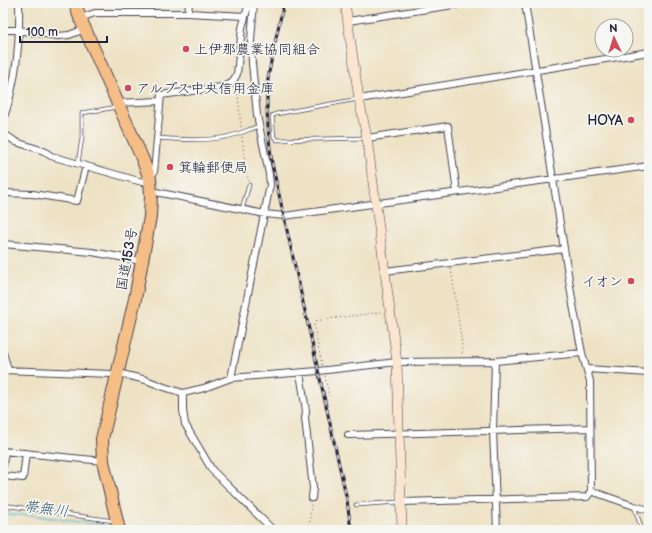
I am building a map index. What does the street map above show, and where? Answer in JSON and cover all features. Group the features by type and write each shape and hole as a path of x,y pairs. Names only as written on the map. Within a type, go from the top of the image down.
{"highway":[{"name":"国道153号","path":"75,3 150,185 150,217 135,299 102,439 103,461 117,525"}],"street":[{"path":"3,120 8,106 13,82 19,3"},
{"path":"188,13 189,3"},
{"path":"150,185 154,172 161,95 222,87 232,84 237,74 238,54 249,3"},
{"path":"231,378 270,186 270,174 257,114 252,63 251,40 254,3"},
{"path":"345,3 367,138 397,362 402,530"},
{"path":"348,22 466,3"},
{"path":"401,502 586,497 591,491 590,381 582,353 564,249 525,3"},
{"path":"80,18 95,13 188,13 245,16"},
{"path":"3,30 18,30 58,36 69,35 85,29"},
{"path":"360,99 649,52"},
{"path":"118,105 160,101"},
{"path":"367,138 448,126 457,192"},
{"path":"3,133 16,142 51,156 150,185 242,209 284,216 649,166"},
{"path":"3,193 33,194 77,201 86,166"},
{"path":"3,244 92,252 142,261"},
{"path":"385,270 564,249"},
{"path":"3,352 6,370 118,373 146,380 164,388 183,393 204,388 231,378 323,371 397,362 495,361 582,353"},
{"path":"495,361 493,431 497,530"},
{"path":"586,369 649,373"},
{"path":"300,373 306,411 305,418 312,482 312,498"},
{"path":"183,393 185,424 212,470 273,530"},
{"path":"348,436 590,428"},
{"path":"3,465 4,451 103,461"},
{"path":"3,476 23,478 26,454"},
{"path":"591,491 649,510"}],"lane":[{"path":"360,99 276,114 272,116 274,137 277,140 367,138"},
{"path":"78,163 82,138 82,113 118,105"},
{"path":"158,138 180,140 215,138 237,134 260,126"},
{"path":"242,209 249,186"},
{"path":"356,505 401,502"},
{"path":"3,505 117,525"},
{"path":"634,506 642,530"}],"path":[{"path":"450,262 462,344 462,362"},
{"path":"329,396 312,321 390,310"},
{"path":"309,530 312,498"}],"waterway":[{"name":"帯無川","path":"3,513 13,515 31,515 114,527"},
{"name":"帯無川","path":"124,529 134,530"}],"railway":[{"path":"284,3 268,79 268,132 272,163 347,500 351,530"}],"place":[{"name":"上伊那農業協同組合","path":"186,49"},
{"name":"アルプス中央信用金庫","path":"128,88"},
{"name":"HOYA","path":"631,120"},
{"name":"箕輪郵便局","path":"170,167"},
{"name":"イオン","path":"631,281"}]}
